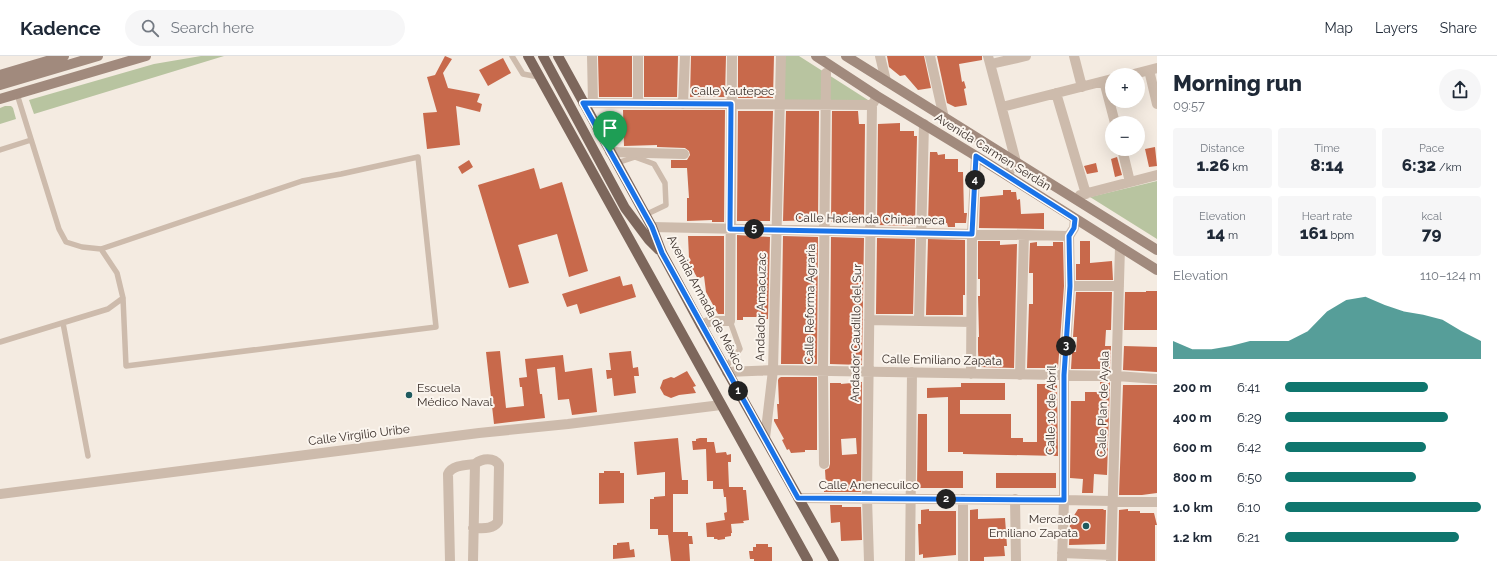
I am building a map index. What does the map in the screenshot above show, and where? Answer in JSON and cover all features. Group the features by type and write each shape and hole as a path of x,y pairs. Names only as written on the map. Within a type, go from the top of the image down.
{"main road":[{"path":"528,56 808,561"},
{"path":"543,56 625,208 649,240 662,253"},
{"name":"Avenida Armada de México","path":"558,56 588,103 610,152 652,227 662,253 834,561"}],"street":[{"path":"0,75 62,56"},
{"path":"0,85 98,56"},
{"path":"0,99 146,56"},
{"path":"588,103 592,56"},
{"path":"638,56 638,103"},
{"path":"683,104 685,56"},
{"path":"701,325 711,321 730,320 732,56"},
{"name":"Andador Amacuzac","path":"765,438 773,370 781,56"},
{"name":"Avenida Carmen Serdán","path":"816,56 874,101 924,124 1157,270"},
{"name":"Avenida Carmen Serdán","path":"846,56 1157,250"},
{"path":"880,56 886,81"},
{"path":"930,56 944,118"},
{"path":"1007,176 1016,162 989,60 1026,56"},
{"path":"1074,56 1082,87"},
{"path":"1153,69 1157,104"},
{"name":"Calle Reforma Agraria","path":"824,464 822,371 826,73"},
{"path":"1002,107 1105,81"},
{"path":"1056,93 1086,194"},
{"name":"Calle Yautepec","path":"588,103 825,104 874,101"},
{"name":"Andador Caudillo del Sur","path":"869,561 867,498 870,232 874,101"},
{"path":"919,321 924,124"},
{"path":"610,152 684,154"},
{"path":"971,374 972,234 976,156"},
{"path":"1124,156 1130,182"},
{"path":"1072,197 1157,175"},
{"path":"1069,236 1074,228 1075,219"},
{"name":"Calle Hacienda Chinameca","path":"652,227 1069,236"},
{"path":"1020,375 1024,235"},
{"name":"Calle 10 de Abril","path":"1062,557 1064,500 1064,375 1070,286 1069,236"},
{"name":"Calle Plan de Ayala","path":"1111,558 1120,247"},
{"path":"1070,286 1119,286"},
{"path":"869,320 971,322"},
{"name":"Calle Emiliano Zapata","path":"726,370 1117,376 1157,379"},
{"path":"910,561 912,372"},
{"name":"Calle Virgilio Uribe","path":"0,494 479,433 568,424 722,405"},
{"path":"450,561 448,474 454,468 475,464 480,460 492,460 497,462 499,465 499,516 495,526 489,528 473,528"},
{"path":"473,561 475,464"},
{"name":"Calle Anenecuilco","path":"798,498 1015,499 1157,502"},
{"path":"963,499 963,561"},
{"path":"1015,499 1016,561"},
{"path":"1062,557 1111,558"}],"lane":[{"path":"512,56 523,74 540,77"},
{"path":"17,94 59,229 66,242 82,247 101,249 302,181 341,174 418,156 436,328 126,366 123,298 117,273 101,249"},
{"path":"0,150 31,140"},
{"path":"616,163 635,157 654,164 665,182 666,205 645,215"},
{"path":"0,342 108,309 123,298"},
{"path":"726,370 740,348 730,320"},
{"path":"62,323 88,456"}],"green space":[{"path":"201,56 224,56 34,114 29,100 154,64"},
{"path":"785,56 799,56 868,100 782,102"},
{"path":"11,106 13,108 16,119 0,124 0,108"},
{"path":"1157,181 1157,239 1090,197"}],"building":[{"path":"445,56 452,59 443,73 448,88 480,94 477,102 482,104 480,112 456,106 460,145 427,149 423,113 437,112 427,77 435,75"},
{"path":"598,56 632,56 632,97 599,97"},
{"path":"644,56 678,56 677,97 644,97"},
{"path":"691,56 726,56 725,97 690,97"},
{"path":"738,56 774,56 773,98 738,98"},
{"path":"887,56 924,56 931,88 918,90 905,75 900,76 889,67"},
{"path":"937,56 982,56 982,60 959,64 962,82 964,81 966,88 964,89 967,105 955,107 947,103"},
{"path":"503,58 511,73 488,86 479,70"},
{"path":"623,110 725,110 724,222 712,222 712,220 687,221 687,198 689,198 687,168 671,168 671,160 687,160 690,155 689,151 685,148 657,147 657,145 624,146"},
{"path":"738,111 773,111 770,221 737,221"},
{"path":"786,111 819,111 818,220 783,221"},
{"path":"832,111 858,111 859,124 865,124 864,221 831,222"},
{"path":"900,123 900,131 914,131 914,136 917,136 915,226 877,225 878,124"},
{"path":"1155,147 1157,166 1149,167 1145,149"},
{"path":"930,152 937,152 938,155 945,154 945,159 958,159 958,172 963,172 964,213 967,213 966,223 955,223 955,227 948,227 947,223 928,224"},
{"path":"1117,157 1122,175 1115,177 1111,159"},
{"path":"469,160 473,167 462,174 458,167"},
{"path":"1096,163 1098,172 1087,174 1084,166"},
{"path":"534,168 540,189 562,182 588,271 569,277 557,234 518,245 529,283 509,288 478,185"},
{"path":"1003,190 1011,190 1011,192 1016,192 1017,200 1020,199 1021,214 1044,213 1044,229 979,228 980,197 1003,195"},
{"path":"737,235 770,237 768,319 762,319 762,317 743,317 743,320 737,320"},
{"path":"688,236 724,236 724,314 718,314 706,292 704,276 698,279 686,258 689,258"},
{"path":"783,236 818,237 817,364 781,364"},
{"path":"831,237 864,238 862,365 830,364"},
{"path":"877,238 915,239 913,314 876,314"},
{"path":"928,239 965,240 965,295 963,295 963,315 926,315"},
{"path":"978,241 1000,241 1000,245 1017,244 1014,368 979,367 978,296 980,296 980,279 978,279"},
{"path":"1080,241 1090,241 1090,263 1112,261 1113,280 1076,280 1076,264 1080,264"},
{"path":"1037,242 1037,246 1053,246 1053,242 1063,242 1064,286 1058,368 1027,368 1029,304 1033,304 1033,273 1029,273 1030,243"},
{"path":"620,276 623,286 632,284 636,297 580,314 577,304 567,307 562,294"},
{"path":"1157,291 1157,330 1124,330 1125,292"},
{"path":"1076,292 1112,292 1111,330 1106,330 1105,346 1111,346 1110,369 1071,369 1072,352 1076,352 1077,337 1073,337"},
{"path":"1124,346 1157,347 1157,372 1123,370"},
{"path":"500,351 506,408 524,406 522,387 520,387 519,378 527,377 525,359 563,355 565,372 592,368 597,412 572,415 569,399 558,400 555,367 537,369 545,418 494,424 486,352"},
{"path":"631,351 633,368 638,367 639,376 634,376 636,393 614,396 612,378 607,379 606,370 611,370 609,353"},
{"path":"687,371 696,386 693,387 696,393 679,395 671,398 664,395 660,388 663,380 671,377 674,378"},
{"path":"781,377 817,377 817,450 805,450 805,452 791,453 789,449 787,450 782,440 784,439 774,421 774,419 778,419 778,380"},
{"path":"862,382 861,492 824,492 824,486 826,486 825,470 829,468 830,464 830,383 841,384","holes":["856,438 857,454 842,455 841,439"]},
{"path":"1100,382 1110,382 1107,475 1094,474 1093,493 1082,493 1083,479 1070,478 1071,401 1085,401 1085,392 1100,392"},
{"path":"961,383 1005,383 1005,400 960,400 960,414 1011,414 1011,438 1023,438 1023,442 1037,442 1037,384 1057,384 1058,456 963,454 963,452 948,452 948,397 927,398 927,388 961,387"},
{"path":"1123,385 1157,385 1157,493 1142,495 1119,495"},
{"path":"918,414 927,414 927,471 963,471 963,488 917,488"},
{"path":"678,438 682,480 688,480 688,494 673,494 673,532 688,532 688,536 692,536 693,544 689,544 690,561 671,561 668,535 658,535 658,529 650,529 650,499 665,496 665,472 637,475 634,442"},
{"path":"707,438 707,442 714,442 716,453 726,452 727,455 731,454 731,462 728,462 729,487 743,487 743,490 746,490 749,520 743,521 744,523 731,524 731,536 725,537 725,539 718,540 714,539 714,537 707,537 706,523 725,520 724,513 727,512 726,497 724,497 723,489 713,489 713,481 707,481 706,449 693,450 692,441 696,441 696,439"},
{"path":"604,471 620,471 620,473 624,473 624,503 599,504 599,473 604,473"},
{"path":"996,473 1056,473 1056,488 996,488"},
{"path":"830,505 842,505 842,507 861,507 862,540 841,541 840,522 831,523"},
{"path":"929,509 929,511 956,511 956,555 923,558 923,554 919,555 918,524 921,524 921,510"},
{"path":"978,509 978,519 1005,518 1007,546 1004,546 1005,556 984,557 984,561 970,561 970,510"},
{"name":"Mercado Emiliano Zapata","path":"1078,509 1106,510 1105,544 1069,545 1070,522"},
{"path":"1128,509 1128,511 1140,511 1140,513 1154,513 1157,525 1155,525 1155,561 1118,561 1119,510"},
{"path":"629,542 630,550 634,549 635,557 613,559 613,545 617,545 617,543"},
{"path":"756,544 768,544 768,547 772,547 772,561 754,561 754,559 750,559 749,551 753,551 753,547 756,547"}],"place":[{"name":"Escuela Médico Naval","path":"409,395"},
{"name":"Mercado Emiliano Zapata","path":"1086,526"}],"route":[{"path":"583,103 731,104 730,229 972,234 976,156 1075,219 1074,228 1069,236 1070,286 1064,375 1064,500 798,498 701,325 662,253 652,227 610,152 583,103"}]}
